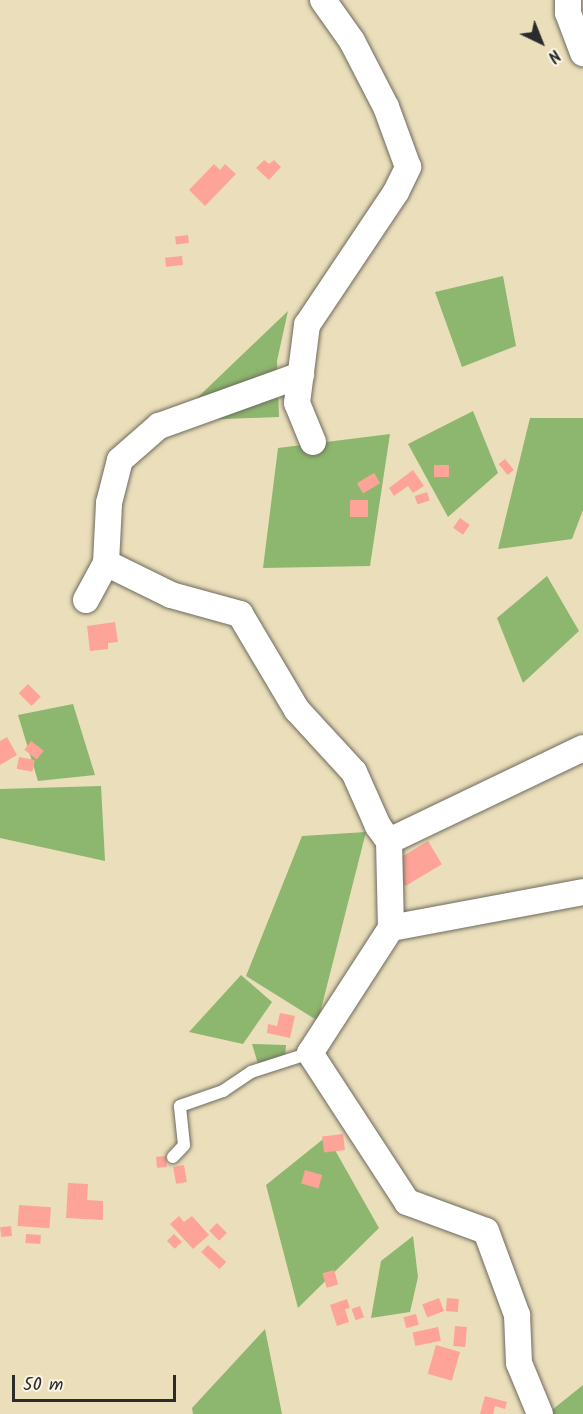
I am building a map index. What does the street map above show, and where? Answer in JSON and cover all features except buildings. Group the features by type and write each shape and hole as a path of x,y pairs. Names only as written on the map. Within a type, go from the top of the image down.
{"street":[{"path":"313,442 297,403 307,325 396,192 408,167 386,106 352,41 323,0"},
{"path":"568,0 568,12 583,53"},
{"path":"86,600 106,563 109,503 120,460 159,426 301,375"},
{"path":"106,563 171,595 240,614 297,710 354,772 378,825 389,841 391,928 310,1053 406,1202 486,1230 517,1315 519,1363 540,1414"},
{"path":"389,841 583,748"},
{"path":"391,928 583,892"}],"lane":[{"path":"173,1157 184,1145 180,1106 223,1091 251,1072 310,1053"}],"green space":[{"path":"503,276 516,346 462,367 435,292"},
{"path":"288,311 277,361 279,417 173,421"},
{"path":"473,411 498,473 448,517 408,444"},
{"path":"530,418 583,418 583,510 572,539 498,549"},
{"path":"390,434 370,566 263,568 278,448"},
{"path":"547,576 579,631 523,683 497,618"},
{"path":"73,704 95,775 38,781 18,715"},
{"path":"101,786 105,861 0,838 0,789"},
{"path":"366,832 318,1021 246,976 302,836"},
{"path":"241,975 272,1002 243,1044 189,1032"},
{"path":"252,1044 286,1045 285,1059 258,1064"},
{"path":"327,1136 379,1228 298,1308 266,1185"},
{"path":"413,1236 418,1277 410,1312 371,1318 381,1261"},
{"path":"265,1329 282,1414 193,1414 192,1408"},
{"path":"583,1385 583,1414 547,1414"}]}
